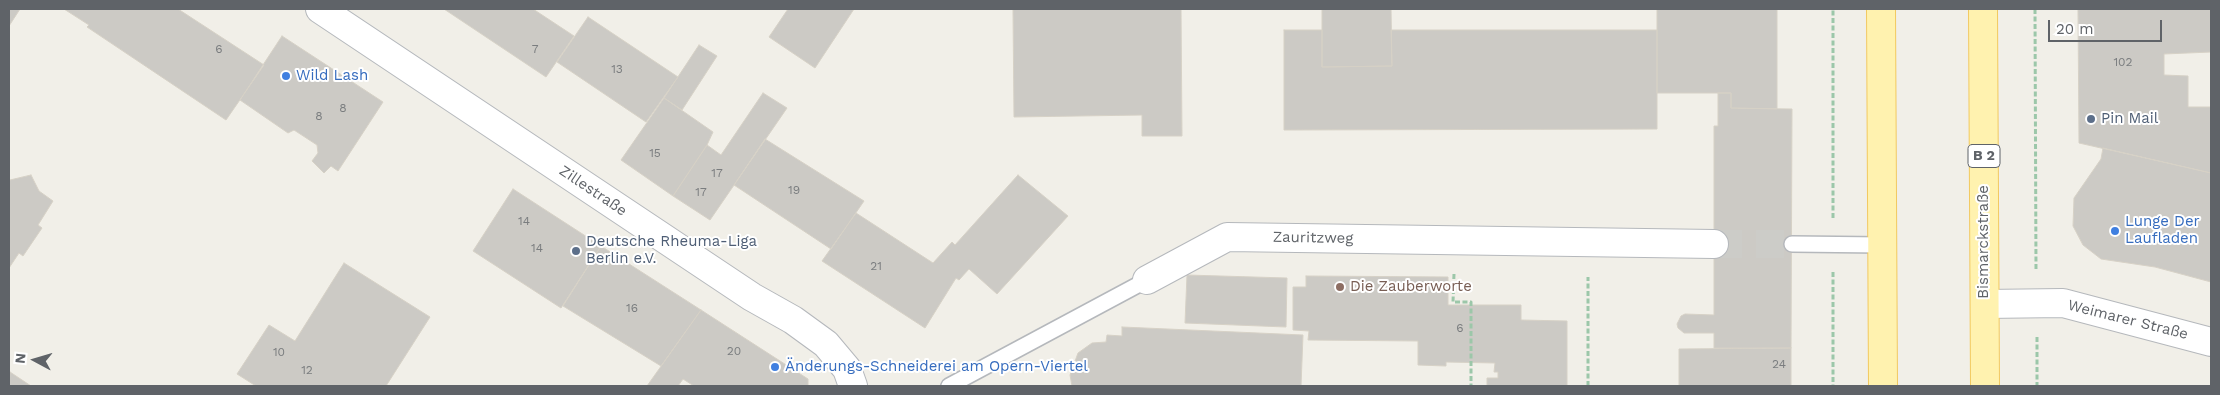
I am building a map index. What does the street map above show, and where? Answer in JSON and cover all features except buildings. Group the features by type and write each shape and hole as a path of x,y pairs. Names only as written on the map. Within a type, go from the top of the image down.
{"main road":[{"path":"1882,9 1883,386"},
{"name":"Bismarckstraße","path":"1984,9 1985,386"}],"street":[{"name":"Zillestraße","path":"320,9 752,297 793,320 826,344 847,369 852,386"},
{"name":"Zauritzweg","path":"1147,280 1227,237 1714,244"},
{"name":"Weimarer Straße","path":"1985,304 2063,303 2211,342"}],"lane":[{"path":"1792,244 1882,245"},
{"name":"Zauritzweg","path":"949,386 1147,280"}],"path":[{"path":"1833,9 1833,386"},
{"path":"2035,9 2036,232"},
{"path":"1454,240 1453,302 1471,302 1471,386"},
{"path":"1588,386 1589,242"},
{"path":"2037,375 2037,386"}],"tunnel":[{"path":"1714,244 1792,244"}],"place":[{"name":"Wild Lash","path":"286,76"},
{"name":"Pin Mail","path":"2091,119"},
{"name":"Lunge Der Laufladen","path":"2115,231"},
{"name":"Deutsche Rheuma-Liga Berlin e.V.","path":"576,251"},
{"name":"Die Zauberworte","path":"1340,287"},
{"name":"Änderungs-Schneiderei am Opern-Viertel","path":"775,367"}]}
